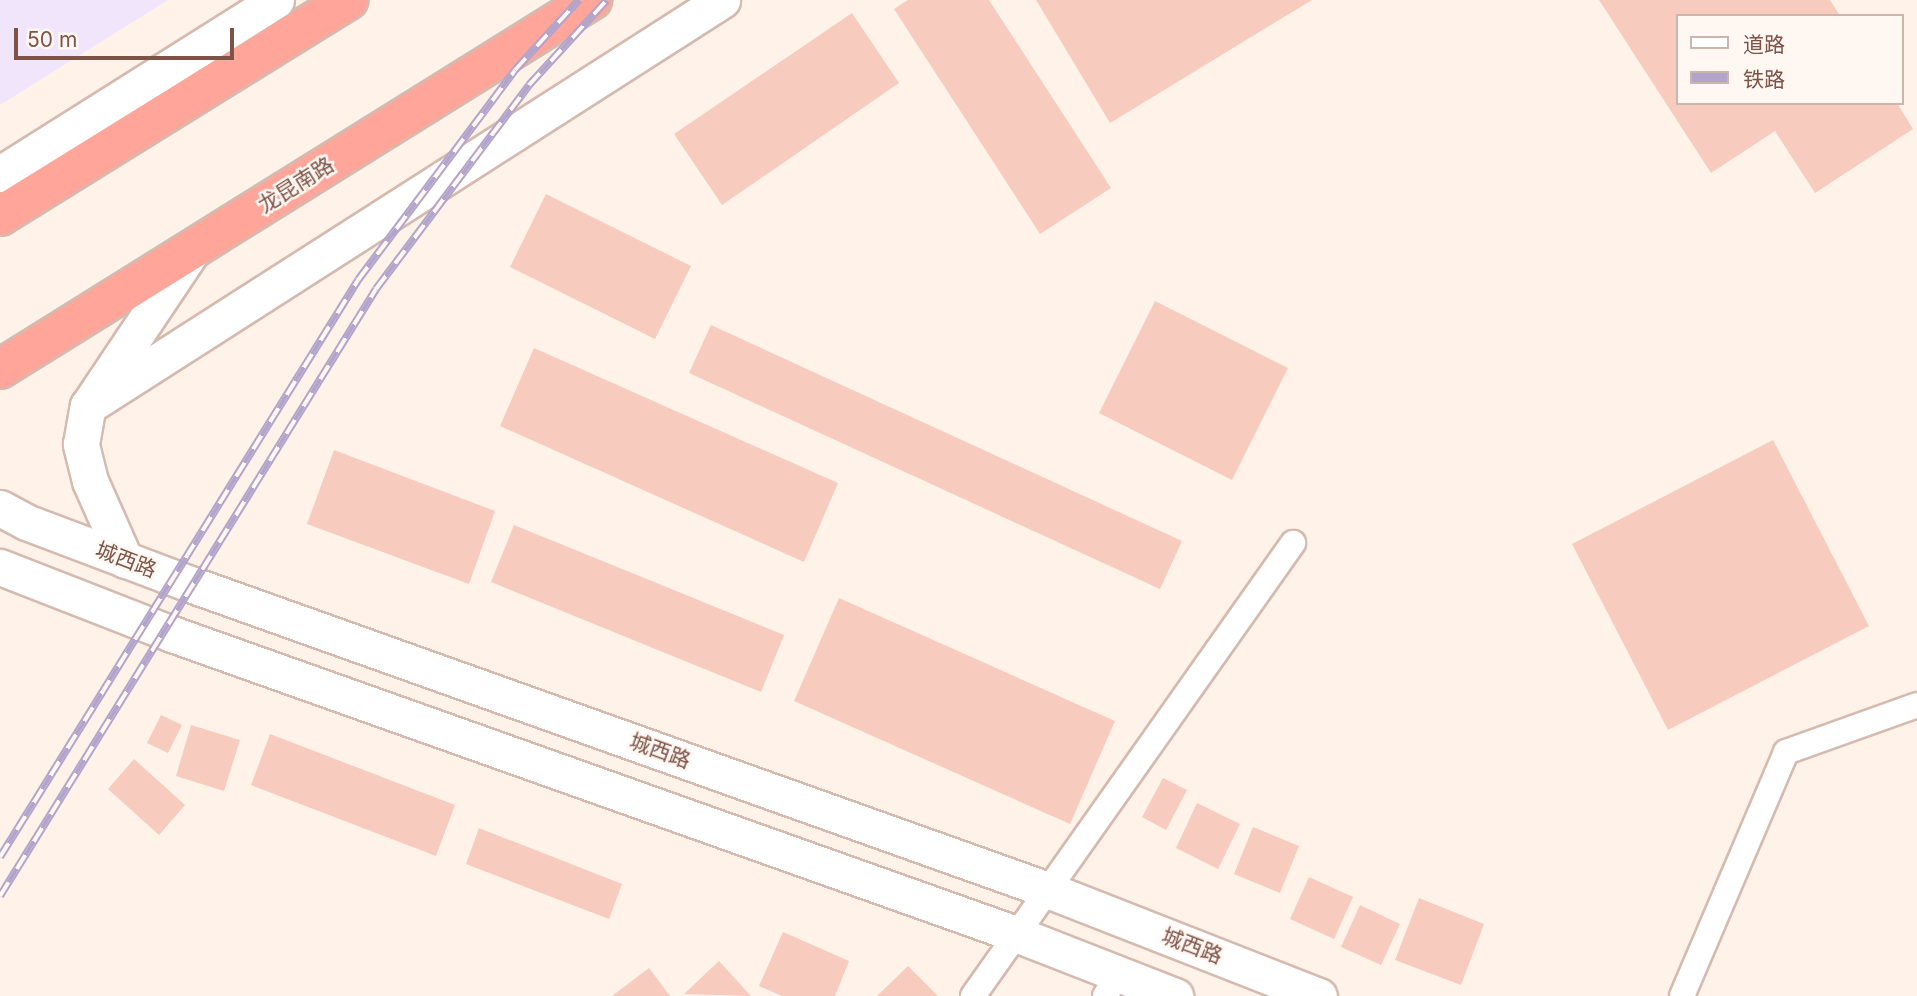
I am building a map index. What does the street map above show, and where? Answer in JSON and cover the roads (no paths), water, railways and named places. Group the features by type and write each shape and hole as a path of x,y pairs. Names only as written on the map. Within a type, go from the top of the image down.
{"highway":[{"path":"0,216 348,0"},
{"name":"龙昆南路","path":"0,369 592,0"}],"main road":[{"path":"0,174 276,0"},
{"path":"88,406 722,0"},
{"path":"125,560 90,481 81,444 88,406 191,252"},
{"name":"城西路","path":"0,508 125,560 1048,890 1319,996"},
{"path":"2,570 1016,934 1112,985 1175,996"}],"street":[{"path":"973,996 1293,543"},
{"path":"1682,996 1786,752 1917,705"}],"railway":[{"path":"0,857 358,280 515,70 579,0"},
{"path":"0,896 376,289 529,85 607,0"}]}
